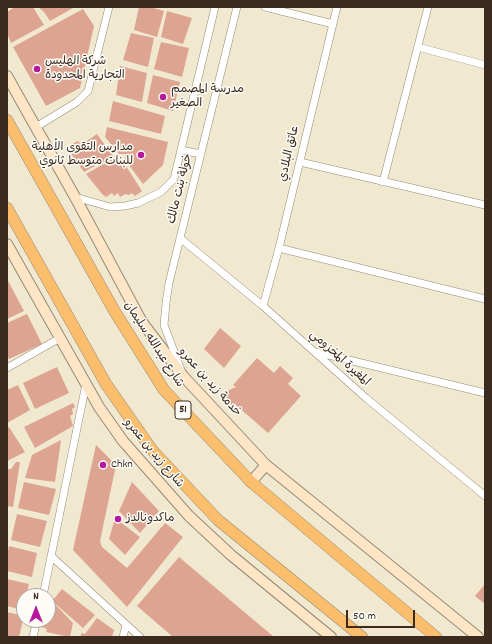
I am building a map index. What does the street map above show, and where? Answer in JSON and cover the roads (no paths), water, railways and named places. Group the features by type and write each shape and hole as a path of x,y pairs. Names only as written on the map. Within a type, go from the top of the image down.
{"main road":[{"name":"خدمة زيد بن عمرو","path":"7,76 75,197 142,322 183,376 266,465 478,637"},
{"name":"شارع عبدالله سليمان","path":"7,120 115,312 164,390 251,482 436,637"},
{"path":"7,208 106,384 152,450 218,520 362,637"},
{"name":"شارع زيد بن عمرو","path":"7,245 99,407 123,442 189,516 207,533 230,554 331,637"},
{"path":"251,482 266,465"},
{"path":"207,533 218,520"}],"street":[{"name":"خولة بنت مالك","path":"75,197 110,207 138,203 161,192 174,178 214,7"},
{"name":"خولة بنت مالك","path":"183,376 164,325 166,303 169,283 237,7"},
{"path":"265,7 333,24"},
{"name":"عاتق البلادي","path":"263,306 279,248 337,7"},
{"path":"382,182 428,7"},
{"path":"36,127 77,102 88,91 107,8"},
{"path":"418,47 485,65"},
{"path":"181,150 201,154"},
{"path":"300,162 485,205"},
{"name":"المغيرة المخزومي","path":"180,238 263,306 366,398 485,496"},
{"path":"279,248 485,299"},
{"path":"7,368 60,338"},
{"path":"314,352 485,393"},
{"path":"44,588 86,384"},
{"path":"51,556 140,637"},
{"path":"123,637 126,625"}],"place":[{"name":"شركة الهليس التجارية المحدودة","path":"37,69"},
{"name":"مدرسة المصمم الصغير","path":"163,97"},
{"name":"مدارس التقوى الأهلية للبنات متوسط ثانوي","path":"141,155"},
{"name":"Chkn","path":"103,465"},
{"name":"ماكدونالدز","path":"118,519"}]}
